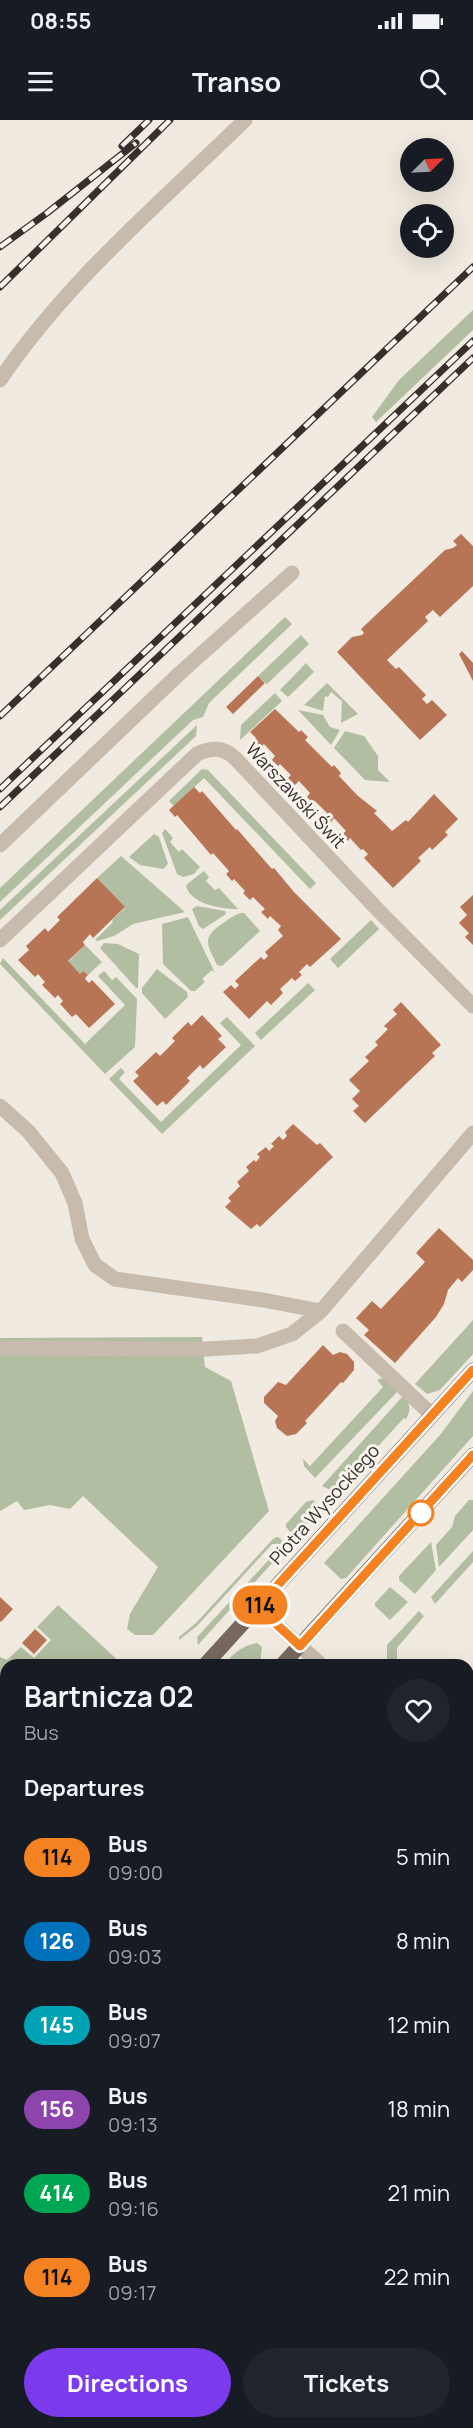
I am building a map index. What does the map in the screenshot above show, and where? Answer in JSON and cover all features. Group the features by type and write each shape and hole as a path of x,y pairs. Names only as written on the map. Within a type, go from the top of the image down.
{"main road":[{"name":"Piotra Wysockiego","path":"210,1659 473,1370"},
{"path":"288,1659 473,1455"}],"street":[{"path":"0,380 39,325 76,284 245,120"},
{"path":"0,845 180,673 292,573"},
{"name":"Warszawski Świt","path":"0,940 197,754 218,748 235,758 377,909 473,1006"},
{"path":"0,1106 28,1131 62,1173 75,1203 82,1239 94,1266 115,1279 263,1300 321,1311"},
{"path":"0,1348 206,1349 257,1346 292,1334 321,1311 473,1133"},
{"path":"343,1331 432,1414"},
{"path":"258,1607 314,1659"}],"green space":[{"path":"473,310 473,330 376,422 372,417 399,380"},
{"path":"285,617 292,624 209,703 203,717 193,720 0,902 0,888"},
{"path":"301,635 309,644 267,684 258,676"},
{"path":"306,663 314,672 288,697 280,690"},
{"path":"327,683 358,714 341,723 342,701 331,692 328,697 325,696 323,711 304,705"},
{"path":"275,693 282,701 240,740 241,725"},
{"path":"298,710 323,715 330,727 340,730 331,745"},
{"path":"197,725 196,736 0,920 0,910"},
{"path":"345,731 364,736 378,756 378,770 390,782 365,780 334,748"},
{"path":"202,769 208,770 316,883 310,889 204,778 174,806 169,801"},
{"path":"165,829 173,838 170,842 179,852 182,849 200,867 194,874 183,877 177,874 162,833"},
{"path":"154,834 159,837 168,864 163,869 140,865 129,857"},
{"path":"121,856 185,912 133,924 114,936 97,941 95,940 125,908 97,878"},
{"path":"204,871 209,877 206,881 215,890 219,888 238,909 207,904 193,897 186,885"},
{"path":"197,906 225,911 226,914 203,929 199,926 192,909"},
{"path":"244,913 260,931 222,966 217,965 209,946 209,937 216,928"},
{"path":"188,917 215,973 212,970 202,979 205,982 195,991 191,991 163,964 162,924"},
{"path":"371,920 379,929 338,968 330,959"},
{"path":"104,943 118,944 139,954 138,988 100,948"},
{"path":"85,945 102,962 88,975 83,971 80,974 68,962"},
{"path":"3,958 85,1044 125,1005 98,976 104,971 112,980 116,977 137,999 135,1047 105,1074 0,964"},
{"path":"157,969 187,992 188,997 165,1019 142,993 142,988"},
{"path":"308,983 315,990 261,1040 255,1033"},
{"path":"227,1017 255,1046 162,1134 109,1079 121,1068 125,1072 119,1079 161,1122 241,1045 220,1023"},
{"path":"473,1320 473,1354 440,1390 427,1394 415,1384"},
{"path":"202,1337 205,1367 231,1381 269,1511 153,1635 135,1635 127,1629 130,1614 158,1567 83,1496 70,1509 50,1505 24,1510 17,1501 0,1511 0,1338"},
{"path":"383,1378 398,1391 315,1478 304,1466 303,1459 310,1466 383,1387 377,1380"},
{"path":"473,1391 473,1436 346,1578 341,1579 324,1563 440,1435"},
{"path":"403,1396 408,1401 409,1407 406,1419 404,1418 338,1490 330,1490 322,1486"},
{"path":"313,1500 321,1508 295,1538 286,1524 306,1502"},
{"path":"469,1500 473,1500 473,1530 439,1567 436,1545 452,1527 455,1516"},
{"path":"278,1537 286,1544 272,1544 197,1626 179,1640 179,1637 196,1623 274,1538"},
{"path":"431,1542 436,1570 415,1594 399,1580 399,1576"},
{"path":"282,1550 198,1645 197,1637 277,1551"},
{"path":"473,1551 473,1562 435,1604 431,1597"},
{"path":"390,1587 408,1602 390,1620 375,1606 375,1603"},
{"path":"58,1605 116,1659 8,1659 21,1647 34,1658 51,1640 37,1627"},
{"path":"419,1611 424,1616 397,1648 397,1659 387,1659 387,1645"},
{"path":"257,1643 262,1647 261,1659 229,1659 242,1648"}],"building":[{"path":"461,534 473,546 473,586 440,617 433,610 425,617 428,621 387,660 396,669 399,667 426,695 422,699 427,704 432,700 447,715 420,740 337,652 352,637 362,635 364,633 361,629 445,550 457,545 453,541"},
{"path":"462,651 473,663 473,681 459,654"},
{"path":"258,676 265,683 233,714 226,707"},
{"path":"275,709 299,732 301,730 308,737 305,740 332,767 334,765 341,773 339,776 377,811 374,813 392,831 406,820 408,822 434,794 458,819 445,832 448,835 432,850 430,847 418,858 421,861 393,888 364,858 368,854 350,838 348,841 342,834 346,831 334,818 331,822 324,815 327,813 315,801 313,803 307,797 310,793 299,781 295,785 288,778 291,775 280,764 278,766 272,760 275,756 264,744 260,748 253,741 256,738 250,732"},
{"path":"194,787 200,793 202,791 272,869 274,868 294,892 341,939 310,967 307,964 299,972 302,975 295,981 292,978 280,989 283,993 271,1005 267,1001 249,1019 223,992 231,985 235,989 239,985 235,981 261,957 264,960 268,956 265,952 283,936 278,930 281,926 270,916 268,919 261,912 265,909 253,897 250,900 243,893 245,891 226,874 229,871 213,853 211,855 177,815 175,817 169,810"},
{"path":"97,878 125,907 93,938 90,934 83,942 85,945 68,961 80,974 83,971 88,975 86,980 89,983 92,980 115,1004 89,1028 76,1014 72,1017 60,1004 63,1001 58,995 55,998 42,985 45,982 38,974 35,977 18,960 29,950 26,946 45,928 48,932 60,920 57,917"},
{"path":"473,895 473,945 465,937 469,933 459,923 467,915 460,907"},
{"path":"401,1002 441,1045 432,1053 435,1056 365,1123 353,1111 359,1106 352,1099 360,1091 349,1080 369,1061 365,1057 378,1045 375,1042 388,1029 384,1026 397,1014 393,1010"},
{"path":"202,1015 222,1036 218,1039 226,1047 203,1069 200,1065 187,1078 190,1081 166,1105 163,1101 157,1106 133,1081 139,1076 135,1072 156,1052 160,1056 175,1041 172,1038 188,1022 191,1026"},
{"path":"293,1124 317,1145 320,1143 333,1157 260,1227 257,1224 251,1229 225,1207 231,1201 228,1198 240,1186 237,1182 249,1171 246,1167 260,1157 257,1154 266,1147 269,1151 274,1146 271,1144 279,1136 283,1140 287,1136 285,1132"},
{"path":"439,1228 473,1260 473,1270 462,1282 458,1278 448,1290 444,1304 436,1317 395,1363 364,1335 369,1330 356,1318 372,1301 381,1309 425,1262 416,1253"},
{"path":"323,1345 333,1355 340,1352 347,1354 354,1362 354,1370 305,1421 307,1423 296,1434 287,1436 277,1428 275,1421 278,1416 264,1403 264,1397 278,1382 286,1385"},
{"path":"0,1597 13,1609 1,1622 0,1621"},
{"path":"35,1629 47,1640 34,1654 22,1643"}],"railway":[{"path":"122,146 149,120"},
{"path":"0,287 170,120"},
{"path":"0,247 136,143"},
{"path":"0,716 473,267"},
{"path":"0,789 473,341"},
{"path":"0,807 473,358"}],"bus line":[{"name":"114","path":"473,1370 258,1607 300,1646 473,1455"}]}
